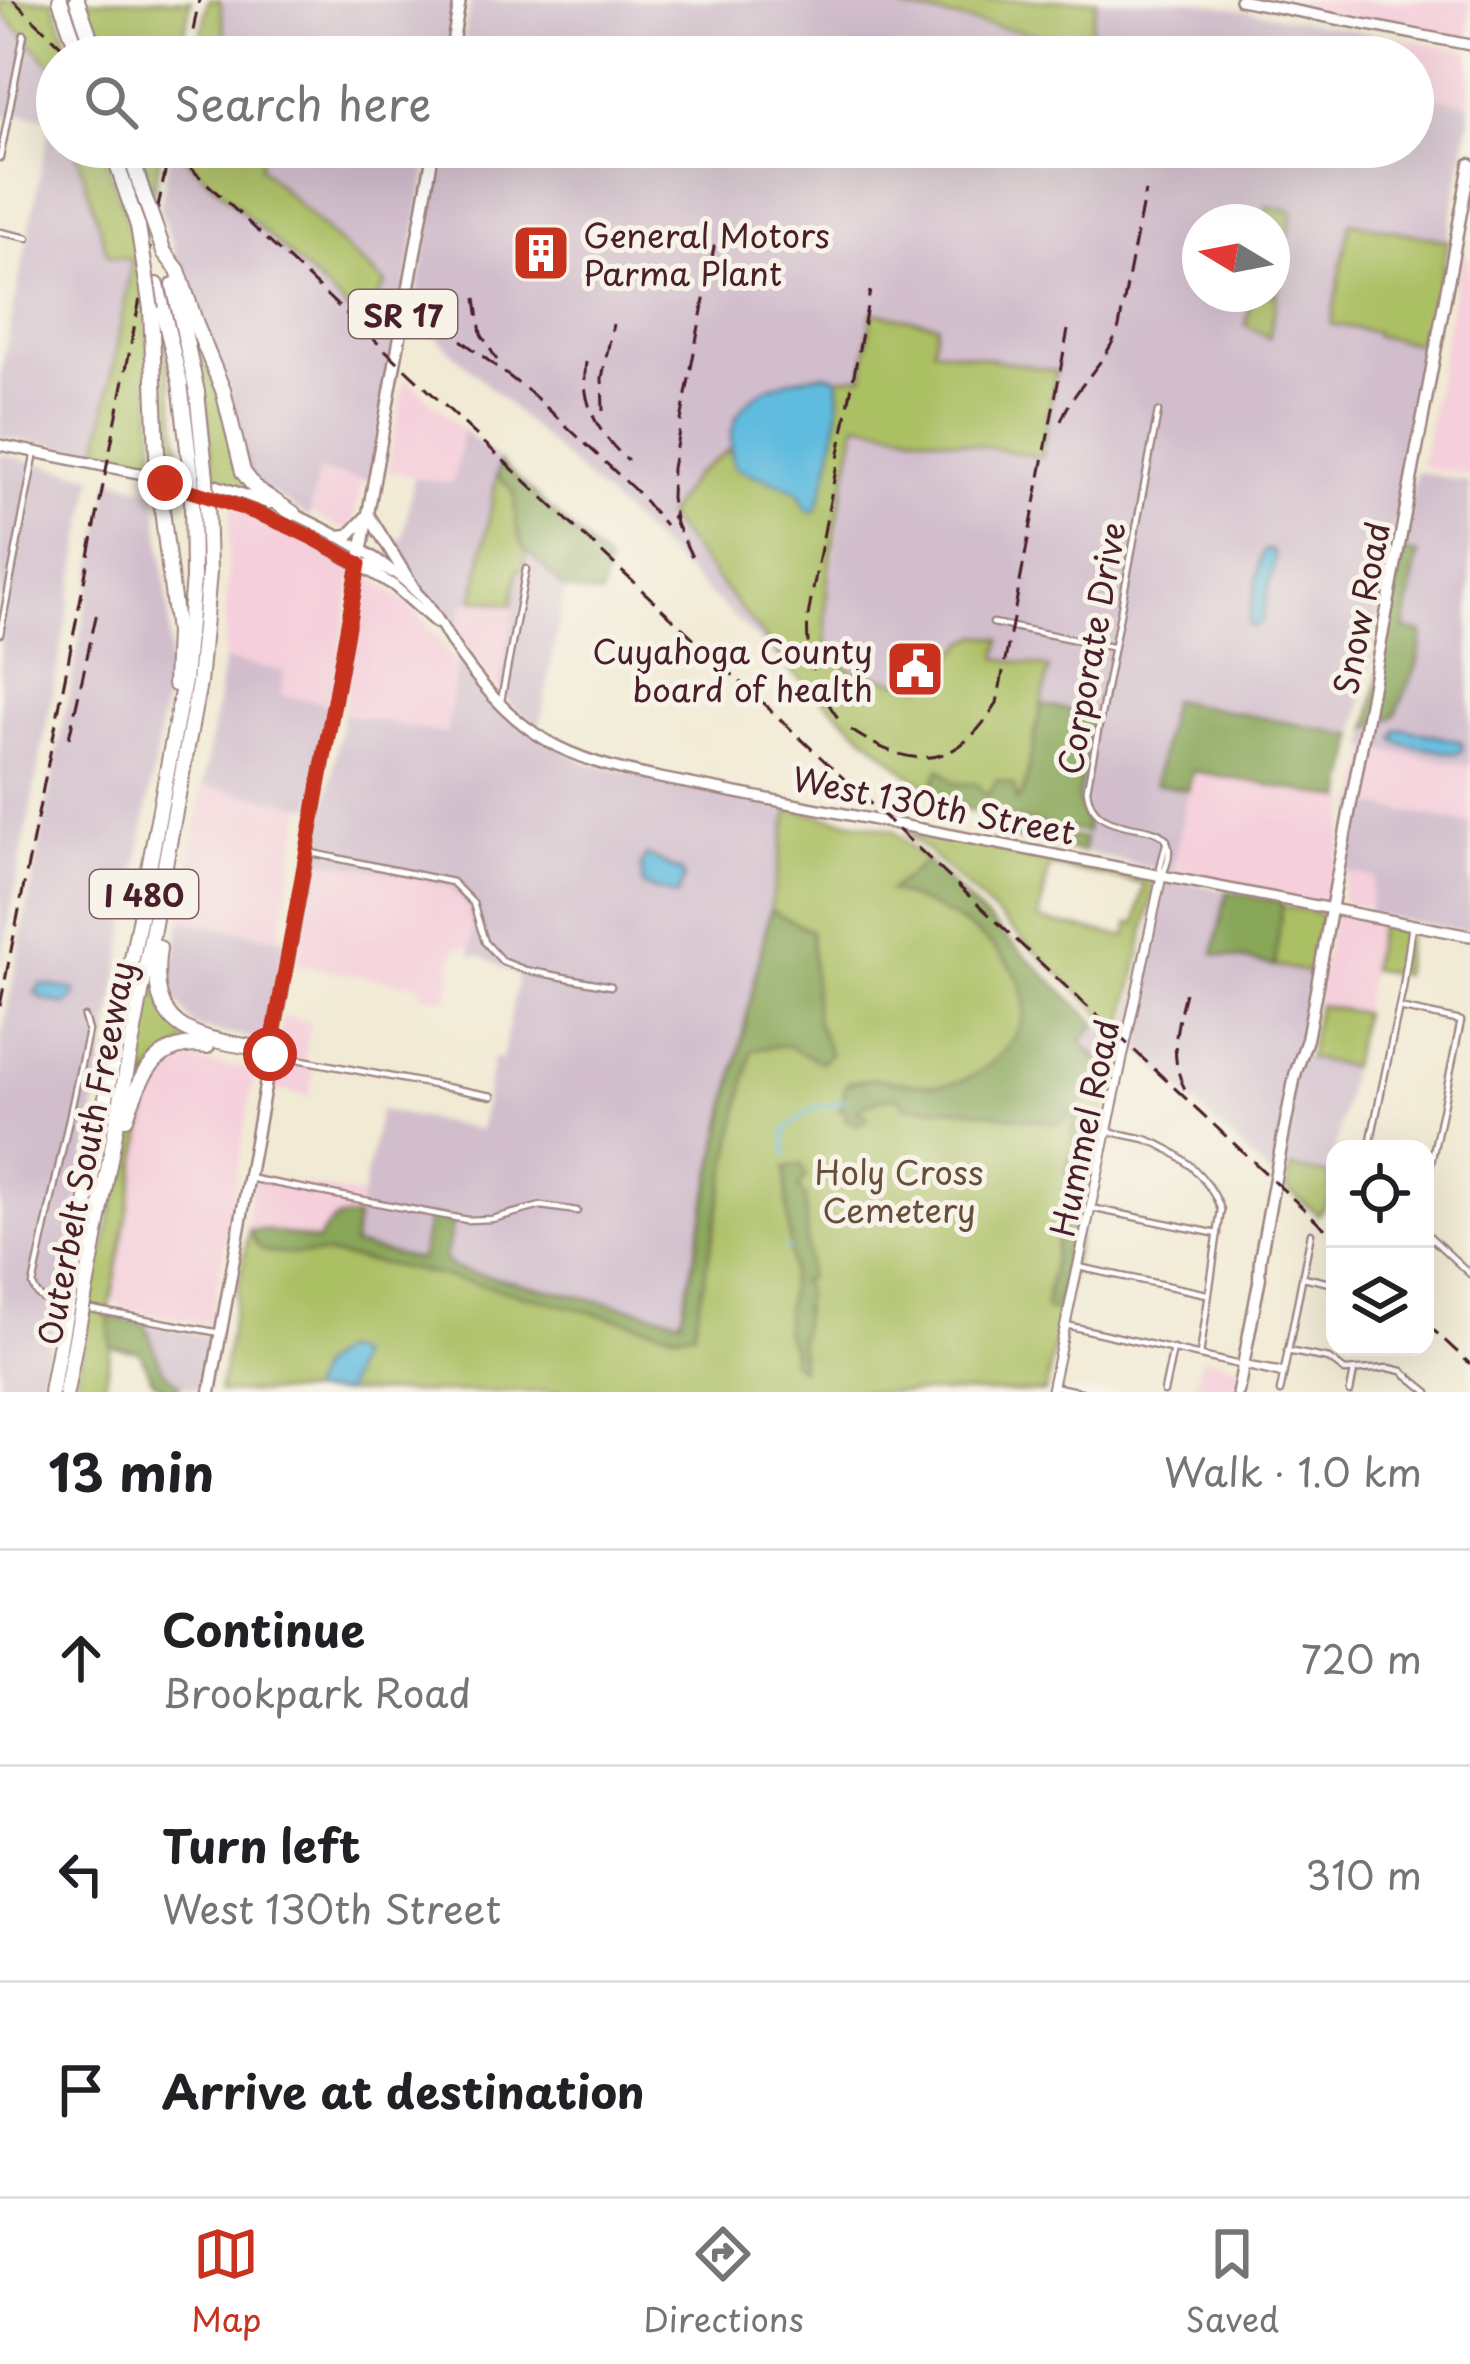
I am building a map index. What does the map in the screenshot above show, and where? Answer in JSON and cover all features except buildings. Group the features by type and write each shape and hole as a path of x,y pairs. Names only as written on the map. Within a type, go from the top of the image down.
{"highway":[{"path":"60,0 73,36"},
{"path":"77,0 90,36"},
{"name":"Outerbelt South Freeway","path":"118,168 157,285 198,476"},
{"name":"Outerbelt South Freeway","path":"48,1392 114,1137 204,639 209,545 198,476 197,392 164,252 135,168"},
{"path":"138,224 151,309 158,477 177,632 161,808"},
{"path":"164,252 178,270 223,390 243,472 290,518"},
{"name":"Outerbelt South Freeway","path":"77,1292 188,653 200,498"},
{"path":"163,885 167,898 156,972 164,1006 179,1026 195,1035 270,1054"},
{"path":"114,1137 146,1071 171,1049 195,1044 270,1054"},
{"name":"Outerbelt South Freeway","path":"66,1392 68,1326"}],"main road":[{"path":"454,36 460,0"},
{"path":"1240,0 1424,36"},
{"path":"1434,38 1470,45"},
{"name":"Snow Road","path":"1238,1392 1302,1076 1470,164"},
{"name":"SR 17","path":"210,1392 430,168"},
{"name":"West 130th Street","path":"0,445 158,477 290,518 359,564"},
{"path":"337,536 350,535 368,514 415,590"},
{"name":"West 130th Street","path":"310,529 362,549 396,578 441,627 500,706 532,732 603,766 1470,936"},
{"path":"359,564 374,565 396,578"},
{"name":"West 130th Street","path":"396,578 415,590 441,627"}],"street":[{"path":"0,158 24,34"},
{"path":"0,232 28,238"},
{"name":"Corporate Drive","path":"1158,412 1087,789 1094,812 1105,821 1154,831 1167,840 1162,874"},
{"path":"0,634 35,452"},
{"path":"500,706 526,568"},
{"path":"993,623 1114,647"},
{"path":"307,852 452,882 473,903 485,943 502,962 611,986"},
{"name":"Hummel Road","path":"1052,1389 1162,874"},
{"path":"1371,1140 1400,1008 1412,926"},
{"path":"1400,1008 1461,1021 1434,1148"},
{"path":"84,1018 88,1031 33,1280 35,1292 43,1300 220,1333"},
{"path":"270,1054 492,1096"},
{"path":"1107,1131 1167,1150 1208,1183 1221,1210 1200,1355"},
{"path":"248,1178 467,1220 492,1219 541,1206 577,1211"},
{"path":"1091,1208 1218,1234"},
{"path":"1280,1392 1311,1233"},
{"path":"1434,1240 1470,1274"},
{"path":"1078,1267 1208,1294"},
{"path":"1303,1277 1326,1282"},
{"path":"1066,1325 1283,1373"},
{"path":"1164,1392 1173,1349"},
{"path":"1287,1351 1329,1359 1346,1371 1402,1371 1428,1392"},
{"path":"1350,1392 1354,1371"},
{"path":"1052,1389 1082,1392"}],"shaded area":[{"path":"220,0 457,0 451,36 225,36"},
{"path":"471,0 906,0 905,8 1052,36 464,36"},
{"path":"1097,0 1188,0 1372,34 1090,36"},
{"path":"1293,0 1470,0 1470,43 1292,6"},
{"path":"0,10 36,49 36,116 14,112 0,118"},
{"path":"1434,45 1470,52 1470,103 1434,97"},
{"path":"1434,97 1470,103 1356,736 1171,701 1156,783 1188,790 1173,873 1083,852 1087,825 1078,800 1093,715 1041,705 1048,668 997,658 967,641 923,687 853,671 827,654 824,624 849,455 791,671 413,315 440,168 1434,168","holes":["873,312 936,324 932,348"]},
{"path":"41,168 81,168 108,255 133,259 98,453 0,437 0,377"},
{"path":"168,168 201,168 386,283 261,168 427,168 370,481 319,471 309,518 257,483 244,453 226,379 200,326 160,209"},
{"path":"1461,255 1470,257 1470,476 1421,466"},
{"path":"405,378 463,430 454,481 387,471"},
{"path":"463,430 500,462 474,599 463,604 455,636 391,548 403,539 414,477 454,481"},
{"path":"0,454 94,476 0,968"},
{"path":"319,470 362,479 354,521 345,531 311,513"},
{"path":"1416,471 1470,483 1470,766 1366,747"},
{"path":"111,478 155,491 169,613 169,674 64,1280 39,1392 0,1384 0,1047"},
{"path":"231,505 271,519 355,565 330,704 280,695 283,672 224,660"},
{"path":"526,550 565,589 540,727 512,707 500,691 518,569 523,569"},
{"path":"367,577 408,604 458,668 446,734 343,714"},
{"path":"474,599 516,606 500,691 455,636 464,603"},
{"path":"459,657 490,698 584,762 789,809 681,1319 455,1269 445,1261 453,1222 421,1260 352,1245 380,1110 480,1130 493,1059 502,1060 518,976 470,955 473,936 468,908 450,887 317,860 343,714 446,734"},
{"path":"224,660 284,672 281,695 330,704 312,807 203,786"},
{"path":"1369,747 1470,766 1470,824 1358,802"},
{"path":"1192,771 1350,800 1329,906 1173,873"},
{"path":"203,786 303,805 279,937 181,921"},
{"path":"1357,802 1470,824 1470,932 1368,914 1374,877 1346,871"},
{"path":"317,860 418,877 450,887 460,896 468,908 473,936 471,948 456,947 447,999 420,995 422,986 297,965"},
{"path":"1346,871 1374,876 1369,908 1341,899"},
{"path":"1163,877 1227,891 1215,954 1317,974 1301,1056 1351,1067 1337,1140 1326,1140 1326,1174 1277,1165 1274,1179 1128,1040"},
{"path":"1334,912 1380,921 1362,1013 1315,1004"},
{"path":"181,921 286,939 266,1041 196,1028 176,1001 171,977"},
{"path":"283,1016 311,1022 303,1065 314,1068 309,1096 270,1089"},
{"path":"1097,1024 1120,1043 1113,1070 1081,1041"},
{"path":"189,1060 247,1069 254,1075 210,1326 124,1309 113,1300 153,1090 166,1073"},
{"path":"254,1175 362,1196 357,1218 343,1216 317,1242 245,1229"},
{"path":"145,1324 215,1337 206,1390 180,1385 163,1370"},
{"path":"1201,1357 1247,1368 1242,1392 1194,1392"}],"green space":[{"path":"0,0 53,0 66,36 36,36 36,49 0,10"},
{"path":"86,0 191,0 184,36 99,36"},
{"path":"208,0 220,0 225,36 201,36"},
{"path":"906,0 1097,0 1090,36 1046,36 905,9"},
{"path":"81,168 110,168 138,255 147,310 155,461 98,453 132,260 108,255"},
{"path":"144,168 158,168 153,194"},
{"path":"196,168 261,168 386,284 361,322"},
{"path":"1350,222 1448,241 1428,345 1331,324"},
{"path":"155,305 168,364 183,472 163,467"},
{"path":"872,312 937,324 933,348 1056,371 1041,457 857,423 827,596 828,654 853,671 923,687 967,641 980,635 1001,639 997,658 1049,668 1024,791 1016,803 1014,786 997,780 987,796 955,783 940,769 931,789 906,772 791,671 666,517 695,474 730,449 735,467 802,496 840,397 838,378 863,376"},
{"path":"1249,312 1274,312 1269,338 1246,325"},
{"path":"192,330 259,494 214,481"},
{"path":"500,462 607,563 601,596 565,589 522,546 514,492 497,475"},
{"path":"497,475 515,496 526,550 512,605 474,599"},
{"path":"1401,551 1418,554 1404,629 1423,633 1417,665 1395,716 1369,729"},
{"path":"1171,700 1356,736 1344,799 1193,771 1188,790 1155,784"},
{"path":"1041,705 1093,714 1078,800 1086,833 969,810 931,789 939,769 955,783 976,784 987,796 997,780 1014,786 1017,801 1024,791"},
{"name":"Holy Cross Cemetery","path":"789,809 893,830 1097,1024 1081,1042 1113,1070 1045,1392 219,1392 249,1230 681,1319"},
{"path":"982,820 1085,839 1083,852 981,832"},
{"path":"908,833 1156,877 1123,1033","holes":["1049,866 1144,884 1136,924 1129,923 1126,937 1039,920"]},
{"path":"926,861 1097,1024 1081,1041 1092,1054 1098,1076 1059,1124 965,1109 906,1106 889,1097 856,1109 868,1119 858,1124 844,1119 848,1111 839,1111 847,1083 874,1079 944,1085 973,1076 1010,1044 1024,1012 1022,987 989,943 938,910 889,891"},
{"path":"1227,891 1282,902 1275,966 1214,954"},
{"path":"1281,906 1316,912 1322,918 1313,973 1275,966"},
{"path":"770,910 811,931 816,1020 831,1054 821,1062 785,1045 752,1050 693,1332 677,1334 418,1271 331,1255 272,1252 257,1244 249,1230 317,1241 332,1221 349,1217 357,1218 353,1245 420,1260 429,1216 453,1221 445,1260 455,1269 681,1319"},
{"path":"1379,925 1407,931 1402,975 1370,969"},
{"path":"152,978 155,990 195,1038 131,1092"},
{"path":"1318,1005 1362,1013 1351,1067 1308,1058"},
{"path":"154,1074 108,1317 111,1347 103,1392 74,1392 126,1130"},
{"path":"1083,1110 1089,1120 1094,1116 1094,1133 1081,1171 1065,1273 1060,1275 1053,1311 1045,1309 1060,1220 1066,1212 1064,1189 1072,1182 1066,1172 1074,1118"},
{"path":"801,1165 806,1177 798,1187 805,1196 808,1278 800,1282 806,1288 801,1369 791,1361 792,1348 784,1331 791,1269 785,1168"},
{"path":"1291,1168 1326,1174 1326,1204 1318,1215 1287,1189"},
{"path":"108,1317 145,1324 163,1370 180,1385 176,1392 152,1378 140,1352 111,1347"}],"water":[{"path":"825,374 838,378 836,427 816,511 808,511 795,491 734,467 731,444 734,425 752,398 785,382"},
{"path":"1270,550 1275,559 1261,623 1251,627 1261,558"},
{"path":"1397,730 1462,742 1462,751 1455,754 1399,743 1394,739"},
{"path":"646,855 682,872 677,896 643,886 641,865"},
{"path":"41,984 71,989 75,997 66,1005 43,999 35,993"},
{"path":"339,1351 356,1356 345,1392 308,1392 319,1366"}],"waterway":[{"path":"786,1156 787,1129 814,1107 843,1099"}],"railway":[{"path":"13,0 51,36"},
{"path":"192,36 199,0"},
{"path":"0,1006 166,168"},
{"path":"190,168 1326,1230"},
{"path":"1061,421 1119,327 1145,191"},
{"path":"677,529 672,468 715,242"},
{"path":"838,718 813,670 808,616 870,291"},
{"path":"476,298 481,334 497,360"},
{"path":"603,411 602,378 613,324"},
{"path":"851,730 894,752 932,757 966,741 997,703 1068,330"},
{"path":"461,340 531,393 636,491 665,525"},
{"path":"586,362 586,391 594,417 628,461"},
{"path":"672,516 693,559"},
{"path":"69,738 97,612"},
{"path":"1185,993 1176,1056 1187,1093"},
{"path":"1434,1330 1470,1364"}],"place":[{"name":"General Motors Parma Plant","path":"541,253"},
{"name":"Cuyahoga County board of health","path":"915,669"}],"route":[{"path":"165,483 287,524 359,564 270,1054"}]}
